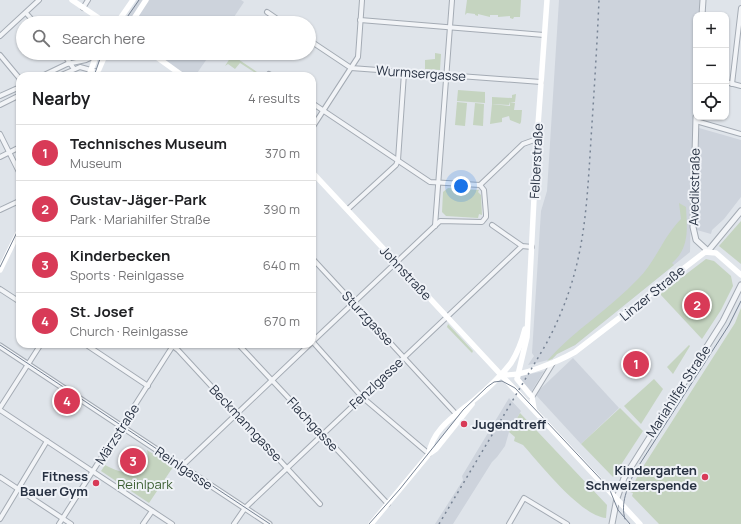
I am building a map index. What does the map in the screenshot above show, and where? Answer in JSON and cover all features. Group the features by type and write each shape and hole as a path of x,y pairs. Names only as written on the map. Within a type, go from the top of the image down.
{"main road":[{"path":"72,0 95,16"},
{"path":"122,16 133,0"},
{"path":"136,16 146,0"},
{"name":"Felberstraße","path":"519,373 527,337 537,139 547,0"},
{"path":"90,72 95,60"},
{"path":"98,72 103,60"},
{"path":"160,60 177,72"},
{"name":"Johnstraße","path":"316,176 640,524"},
{"path":"0,270 16,244"},
{"path":"708,251 716,253 741,275"},
{"name":"Linzer Straße","path":"501,374 507,376 519,373 553,362 575,352 593,340 699,255 708,251"},
{"name":"Felberstraße","path":"501,374 519,350 527,322"},
{"path":"519,373 517,380 532,397 534,409"},
{"path":"429,454 431,444 456,414 474,400 501,374"},
{"path":"371,524 429,454 436,450 474,400"}],"street":[{"path":"23,16 39,0"},
{"path":"83,8 88,0"},
{"path":"316,122 358,57 362,0"},
{"path":"435,226 452,0"},
{"path":"702,12 703,0"},
{"path":"732,84 741,8"},
{"path":"267,12 273,16"},
{"path":"26,13 29,16"},
{"path":"360,20 450,26 544,35"},
{"path":"0,36 16,22"},
{"name":"Wurmsergasse","path":"316,45 351,68 541,82"},
{"path":"0,55 16,74"},
{"path":"68,60 74,69"},
{"path":"51,72 70,63 86,60"},
{"path":"68,72 82,67 89,72"},
{"path":"348,210 396,165 398,160 404,73"},
{"path":"729,83 741,86"},
{"path":"0,96 16,89"},
{"path":"0,105 16,97"},
{"path":"316,105 430,182 480,185 523,144 537,139"},
{"name":"Avedikstraße","path":"696,120 693,233 696,240 708,251"},
{"path":"699,120 741,134"},
{"path":"0,134 16,166"},
{"path":"0,157 16,149"},
{"path":"316,338 435,226 444,220 480,222 484,220 486,214 484,190 480,185"},
{"path":"0,210 16,202"},
{"name":"Linzer Straße","path":"708,251 741,211"},
{"path":"492,226 522,246 532,246"},
{"name":"Fenzlgasse","path":"234,524 245,508 287,467 522,246"},
{"name":"Sturzgasse","path":"316,262 456,414"},
{"name":"Mariahilfer Straße","path":"612,524 617,498 628,470 723,321 741,285"},
{"path":"0,289 16,299"},
{"name":"Reinlgasse","path":"0,346 269,524"},
{"path":"316,346 362,397 429,454"},
{"path":"38,348 0,409 172,524"},
{"path":"91,348 148,386"},
{"name":"Märzstraße","path":"59,524 148,386 170,348"},
{"name":"Beckmanngasse","path":"175,348 320,504"},
{"name":"Flachgasse","path":"242,348 388,504"},
{"path":"182,466 306,348"},
{"path":"532,397 553,362"},
{"path":"0,519 47,441"},
{"path":"0,477 71,524"},
{"path":"509,524 524,498 567,524"},
{"path":"143,524 152,511"}],"shaded area":[{"path":"138,0 241,0 244,2 235,16 127,16"},
{"path":"559,0 700,0 699,12 693,12 693,120 690,252 575,345 557,354 552,359 528,365 534,356 532,353 541,211 547,191"},
{"path":"163,60 206,60 198,72 180,72"},
{"path":"699,128 741,140 741,197 724,219 712,230 711,234 697,230 696,227"},
{"path":"573,358 619,408 581,444 535,394"},
{"path":"544,371 531,392 520,379 521,376"},
{"path":"509,398 521,411 509,432 505,446 492,462 453,524 435,524 463,480 462,476"}],"green space":[{"path":"467,0 521,0 520,17 514,17 513,19 510,18 510,16 498,17 498,15 490,15 490,17 467,13 465,15"},
{"path":"435,53 441,54 440,70 425,69 425,60 435,59"},
{"path":"229,60 239,60 257,72 254,72 240,63 235,69 228,64 225,66"},
{"path":"458,90 485,92 485,103 457,101"},
{"path":"516,94 515,102 510,102 509,105 492,104 492,97 512,98 512,95"},
{"path":"457,102 467,103 465,126 455,125"},
{"path":"510,102 515,103 514,110 522,110 520,124 510,120 509,116 502,118 502,122 490,124 492,104 510,106"},
{"path":"475,103 484,104 483,126 473,125"},
{"path":"448,188 479,190 478,192 481,195 482,215 479,214 478,218 446,216 442,212 443,192"},
{"path":"679,203 686,207 687,230 685,244 678,257 672,263 674,265 575,345 547,361 569,339 627,290 644,272 669,233 681,219"},
{"path":"741,221 741,264 719,246"},
{"path":"706,259 714,261 731,276 733,286 721,310 702,339 660,294"},
{"path":"741,308 741,524 659,524 632,496 633,493 630,492 639,473 735,323"},
{"path":"448,324 473,351 472,353 447,327"},
{"path":"689,345 690,346 673,374 667,367"},
{"path":"654,379 663,389 641,424 624,406"},
{"path":"620,408 643,431 613,477 581,444"},
{"path":"520,413 607,505 606,518 585,509 573,499 523,445 514,441 515,437 509,432"},
{"name":"Reinlpark","path":"147,450 173,467 149,503 101,471 105,465 127,473 141,472 146,468 148,460"}],"water":[{"path":"138,451 144,457 141,465 129,469 122,466 121,462 124,457 130,453"}],"tram line":[{"path":"128,16 139,0"},
{"path":"95,72 100,60"},
{"path":"0,267 16,234"},
{"path":"625,519 623,507 624,501 627,489 634,473 729,325 741,301"},
{"path":"0,345 270,524"},
{"path":"369,524 400,489 463,410 487,387 494,382 502,381 515,388 609,488 618,510 630,524"}],"railway":[{"path":"439,524 545,346 568,295 581,246 585,221 599,0"}],"place":[{"name":"Gustav-Jäger-Park","path":"697,305"},
{"name":"Technisches Museum","path":"636,364"},
{"name":"St. Josef","path":"67,401"},
{"name":"Jugendtreff","path":"464,424"},
{"name":"Kinderbecken","path":"133,461"},
{"name":"Kindergarten Schweizerspende","path":"705,477"},
{"name":"Fitness Bauer Gym","path":"96,483"}]}
